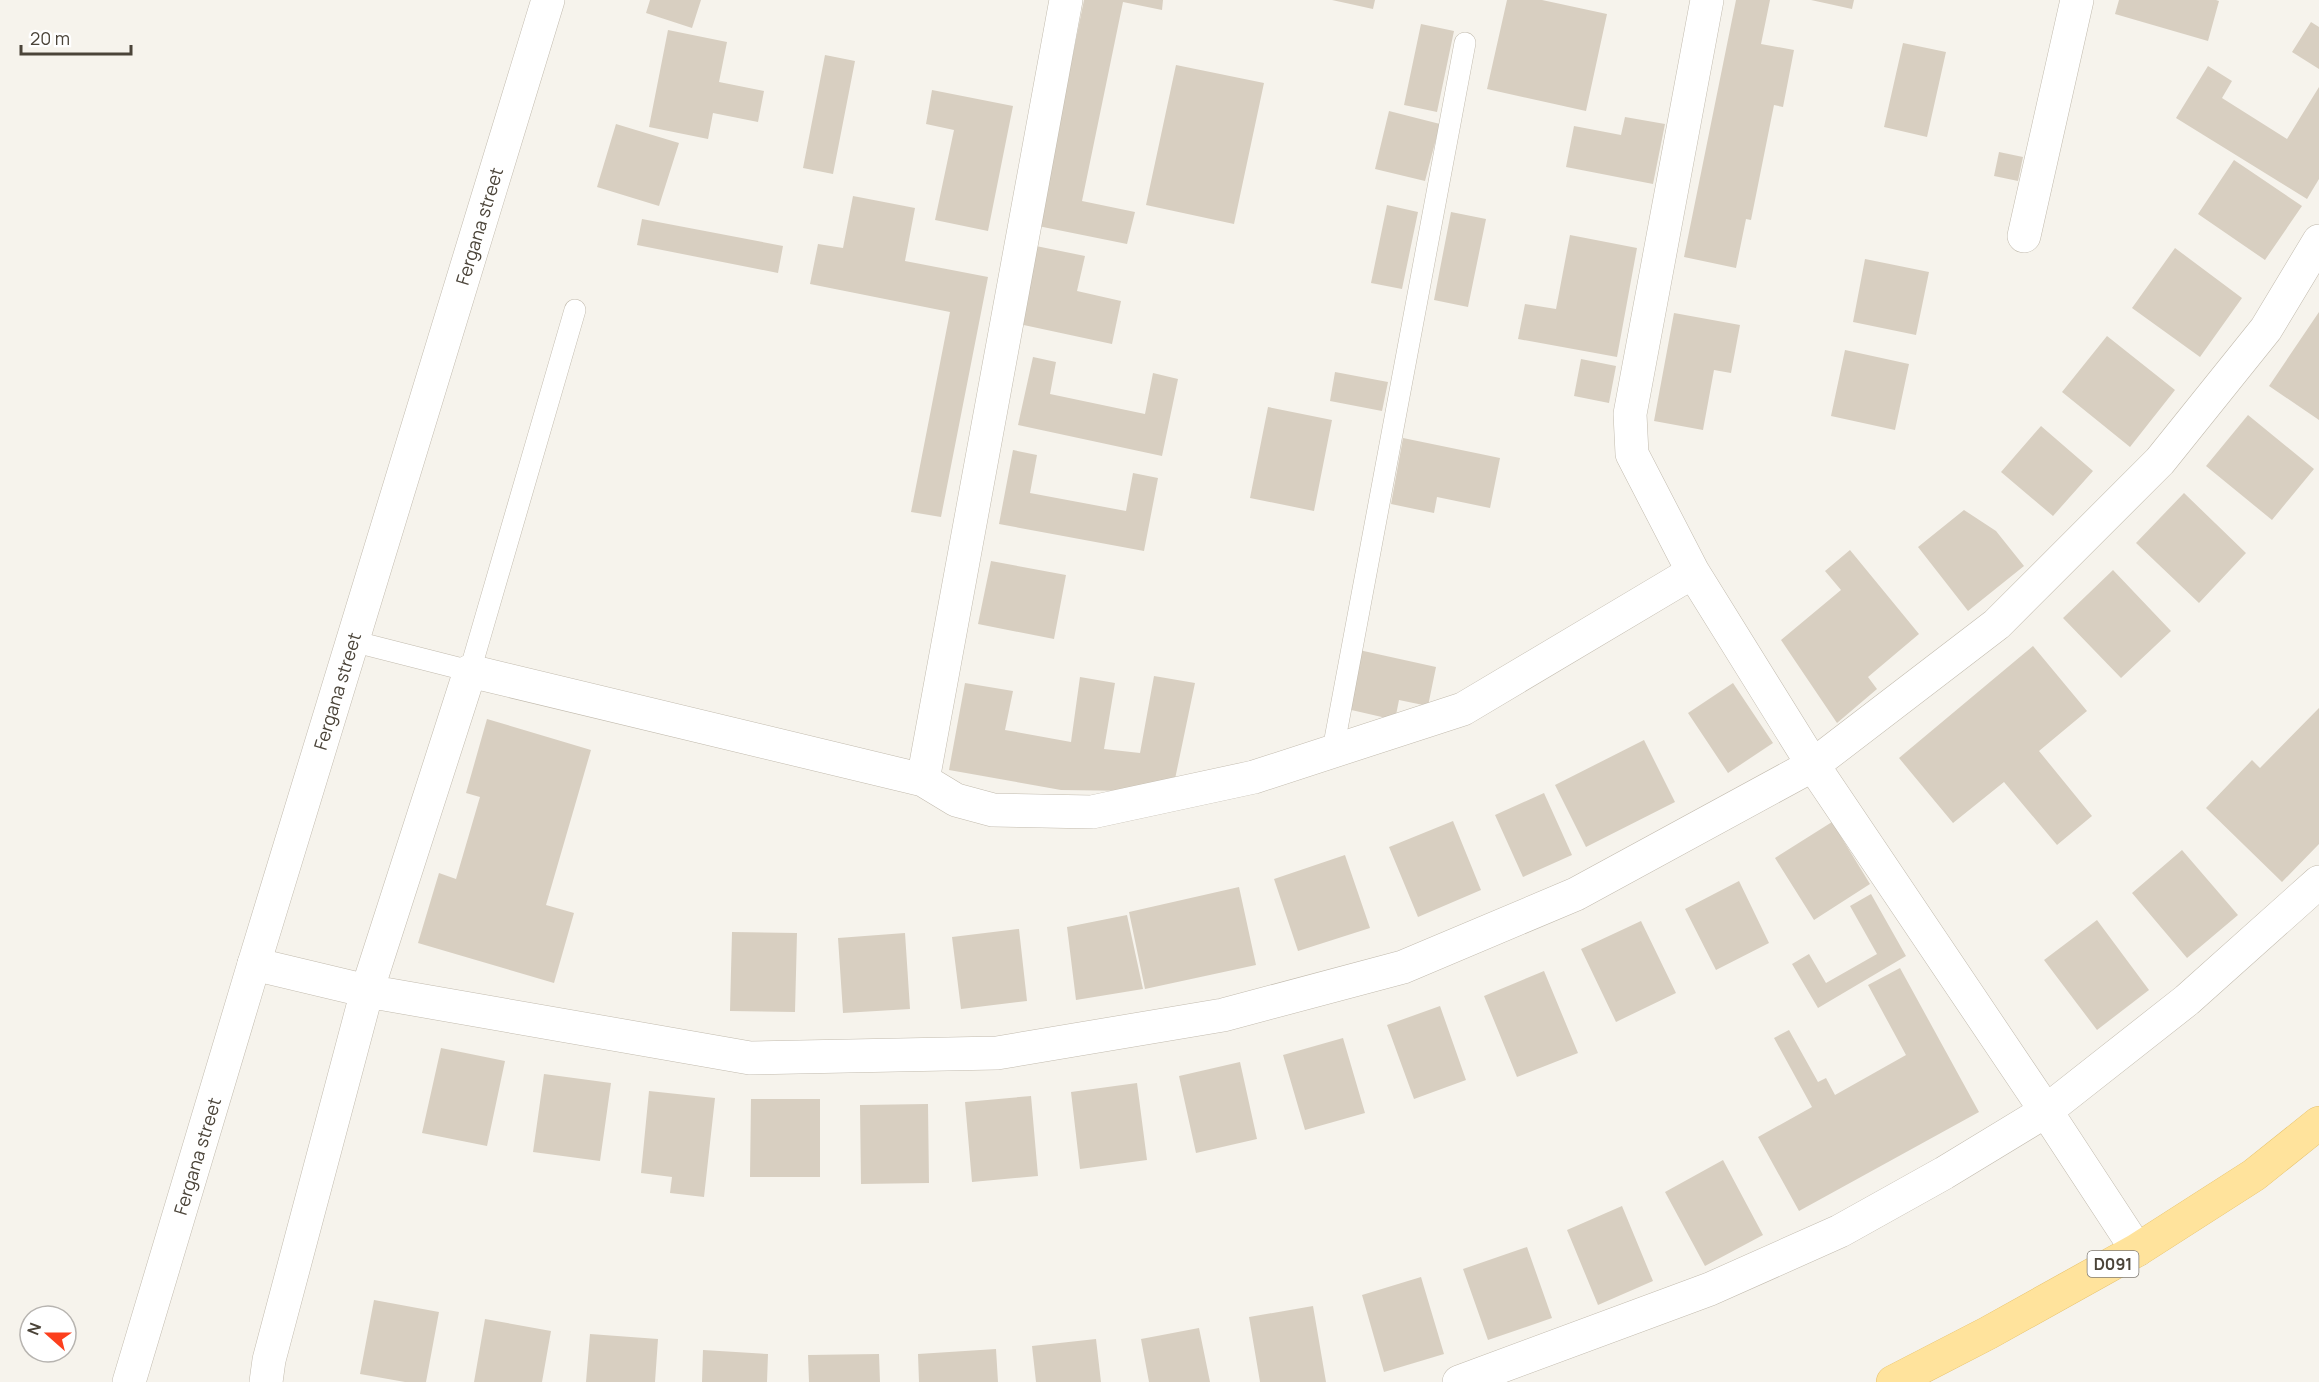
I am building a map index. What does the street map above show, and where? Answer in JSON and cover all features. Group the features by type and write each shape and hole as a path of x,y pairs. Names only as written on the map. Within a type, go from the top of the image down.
{"main road":[{"name":"D091","path":"1893,1382 1988,1334 2138,1250 2254,1175 2319,1123"}],"street":[{"name":"Fergana street","path":"129,1382 548,0"},
{"path":"923,780 1066,0"},
{"path":"1707,0 1630,414 1632,454 1693,572 1813,765 2138,1250"},
{"path":"2024,236 2077,0"},
{"path":"254,964 367,991 750,1058 997,1053 1223,1015 1403,966 1576,894 1813,765 1997,624 2160,461 2266,329 2319,242"},
{"path":"266,1382 269,1360 367,991 470,670 923,780 956,800 993,810 1092,812 1254,777 1463,710 1693,572"},
{"path":"1459,1382 1710,1289 1840,1231 1944,1173 2046,1111 2187,1000 2319,882"}],"lane":[{"path":"1333,750 1465,43"},
{"path":"352,641 470,670 575,310"}],"building":[{"path":"650,0 701,0 692,28 646,13"},
{"path":"1084,0 1163,0 1162,10 1123,2 1082,201 1135,212 1127,244 1038,226"},
{"path":"1332,0 1375,0 1373,9"},
{"path":"1507,0 1542,0 1607,14 1586,111 1487,89"},
{"path":"1736,0 1770,0 1761,44 1794,50 1783,107 1774,105 1751,220 1746,219 1736,268 1684,257"},
{"path":"1811,0 1854,0 1852,9"},
{"path":"2119,0 2219,1 2208,41 2115,14"},
{"path":"2311,22 2319,27 2319,69 2292,52"},
{"path":"1421,24 1454,31 1437,112 1404,105"},
{"path":"668,30 727,42 719,82 764,91 758,122 713,113 708,139 649,127"},
{"path":"1903,43 1946,52 1927,137 1884,127"},
{"path":"825,55 855,61 833,174 803,168"},
{"path":"1176,65 1264,83 1234,224 1146,205"},
{"path":"2208,66 2232,81 2222,98 2287,139 2319,87 2319,179 2307,199 2176,118"},
{"path":"932,90 1013,106 988,231 935,220 954,130 926,124"},
{"path":"1389,111 1440,124 1425,181 1375,169"},
{"path":"1625,117 1665,124 1653,184 1566,167 1574,126 1621,135"},
{"path":"616,124 679,143 659,206 597,187"},
{"path":"1999,152 2023,157 2018,181 1994,176"},
{"path":"2234,160 2302,206 2265,260 2198,214"},
{"path":"853,196 915,208 905,261 988,277 941,517 911,512 950,312 810,284 818,244 843,248"},
{"path":"1387,205 1418,212 1402,289 1371,283"},
{"path":"1451,212 1486,219 1468,307 1434,300"},
{"path":"642,219 783,246 778,273 637,245"},
{"path":"1570,235 1637,248 1617,357 1518,339 1525,304 1556,309"},
{"path":"1036,246 1085,256 1077,291 1121,301 1112,344 1019,324"},
{"path":"2175,248 2242,298 2200,357 2132,308"},
{"path":"1865,259 1929,272 1916,335 1853,322"},
{"path":"2319,312 2319,420 2269,386"},
{"path":"1674,313 1740,325 1731,373 1714,370 1703,430 1654,421"},
{"path":"2107,336 2175,390 2130,447 2062,392"},
{"path":"1845,350 1909,364 1895,430 1831,416"},
{"path":"1033,357 1056,362 1050,394 1145,414 1153,373 1178,379 1162,456 1018,425"},
{"path":"1581,359 1616,366 1609,403 1574,396"},
{"path":"1335,372 1388,382 1382,411 1330,401"},
{"path":"1268,407 1332,420 1314,511 1250,498"},
{"path":"2248,415 2314,469 2272,520 2206,466"},
{"path":"2041,426 2093,471 2053,516 2001,472"},
{"path":"1403,438 1500,458 1490,508 1437,497 1434,513 1391,504"},
{"path":"1013,450 1037,455 1030,493 1126,511 1133,473 1158,478 1144,551 999,524"},
{"path":"2184,493 2246,553 2199,603 2136,543"},
{"path":"1964,510 1996,531 2024,566 1968,611 1918,547"},
{"path":"1850,550 1919,634 1868,677 1877,689 1837,723 1781,640 1841,590 1825,571"},
{"path":"991,561 1066,575 1054,639 978,624"},
{"path":"2113,570 2171,631 2121,678 2063,618"},
{"path":"2033,646 2087,711 2039,751 2092,816 2057,845 2004,782 1953,823 1899,758"},
{"path":"1359,650 1436,667 1428,706 1399,700 1395,720 1347,709"},
{"path":"1154,676 1195,683 1175,779 1134,791 1061,790 949,770 965,683 1013,691 1005,730 1071,742 1080,677 1115,683 1104,749 1140,753"},
{"path":"1733,683 1773,743 1728,773 1688,713"},
{"path":"2319,708 2319,844 2282,882 2206,808 2252,760 2260,768"},
{"path":"487,719 591,750 546,905 574,913 554,983 418,943 439,873 456,879 480,797 466,793"},
{"path":"1644,740 1675,802 1586,847 1555,785"},
{"path":"1544,793 1572,855 1523,877 1495,815"},
{"path":"1453,821 1481,890 1418,917 1389,847"},
{"path":"1832,822 1870,884 1814,920 1775,858"},
{"path":"2182,850 2238,915 2187,958 2132,893"},
{"path":"1345,855 1370,928 1298,951 1274,879"},
{"path":"1739,881 1769,943 1716,970 1685,909"},
{"path":"1239,887 1256,965 1145,989 1129,912"},
{"path":"1871,894 1906,956 1818,1008 1792,964 1809,954 1826,983 1877,954 1850,906"},
{"path":"1127,915 1143,989 1076,1000 1067,927"},
{"path":"2097,920 2149,990 2097,1030 2044,960"},
{"path":"1641,921 1676,993 1616,1022 1581,949"},
{"path":"1019,929 1027,1001 961,1009 952,937"},
{"path":"732,932 797,933 795,1012 730,1011"},
{"path":"905,933 910,1009 843,1013 838,938"},
{"path":"1900,968 1979,1112 1799,1211 1758,1137 1812,1107 1774,1038 1789,1030 1818,1082 1826,1078 1835,1095 1906,1055 1868,985"},
{"path":"1544,971 1578,1053 1517,1077 1484,996"},
{"path":"1440,1006 1466,1080 1414,1099 1387,1025"},
{"path":"1343,1038 1365,1113 1305,1130 1283,1055"},
{"path":"441,1048 505,1061 487,1146 422,1133"},
{"path":"1240,1062 1257,1139 1196,1153 1179,1076"},
{"path":"544,1074 611,1083 600,1161 533,1152"},
{"path":"1137,1083 1147,1160 1080,1169 1071,1092"},
{"path":"649,1091 715,1098 704,1197 670,1193 672,1177 641,1173"},
{"path":"1031,1096 1038,1176 972,1182 965,1102"},
{"path":"751,1099 820,1099 820,1177 750,1177"},
{"path":"928,1104 929,1183 861,1184 860,1105"},
{"path":"1723,1160 1763,1235 1705,1266 1665,1192"},
{"path":"1622,1206 1653,1281 1598,1305 1567,1230"},
{"path":"1527,1247 1552,1318 1488,1340 1463,1269"},
{"path":"1421,1277 1444,1354 1384,1372 1362,1295"},
{"path":"374,1300 439,1312 426,1382 405,1382 360,1374"},
{"path":"1313,1306 1326,1382 1260,1382 1249,1317"},
{"path":"485,1319 551,1331 542,1382 474,1382"},
{"path":"1199,1328 1210,1382 1149,1382 1141,1339"},
{"path":"590,1334 658,1339 655,1382 586,1382"},
{"path":"1096,1339 1101,1382 1036,1382 1032,1346"},
{"path":"996,1349 998,1382 919,1382 918,1354"},
{"path":"703,1350 768,1354 767,1382 702,1382"},
{"path":"879,1354 880,1382 809,1382 808,1355"}]}
